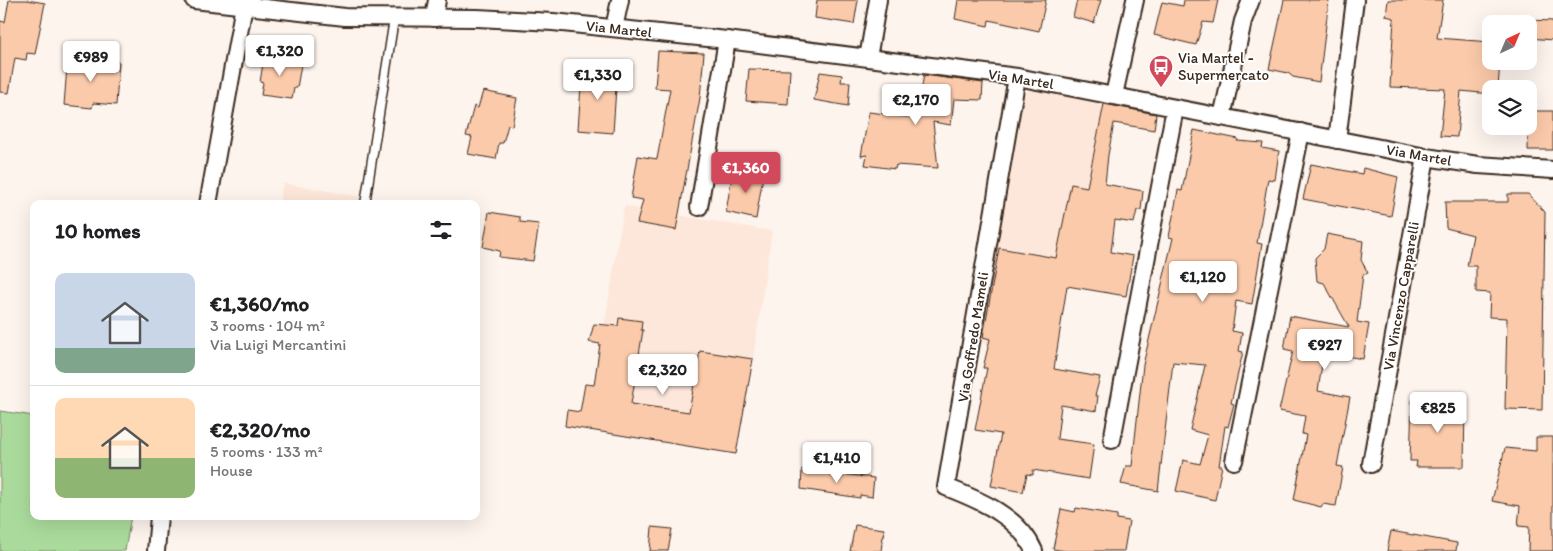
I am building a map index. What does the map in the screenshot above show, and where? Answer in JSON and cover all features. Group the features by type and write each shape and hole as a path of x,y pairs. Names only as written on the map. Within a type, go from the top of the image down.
{"street":[{"name":"Via Martel","path":"194,0 245,2 344,17 552,22 727,40 1017,77 1426,157 1478,165 1553,170"},
{"path":"434,18 437,0"},
{"path":"614,28 620,0"},
{"path":"868,58 878,0"},
{"path":"1114,96 1136,0"},
{"path":"1222,117 1243,21 1250,0"},
{"path":"1337,140 1355,0"},
{"path":"209,200 245,2"},
{"path":"699,207 727,40"},
{"name":"Via Goffredo Mameli","path":"1017,77 946,487 981,501 1010,520 1034,551"},
{"path":"1112,440 1175,108"},
{"path":"1234,461 1301,132"},
{"name":"Via Vincenzo Capparelli","path":"1371,464 1426,157"},
{"path":"156,551 159,520"}],"lane":[{"path":"366,200 394,19"}],"shaded area":[{"path":"1035,87 1104,101 1069,276 1057,349 992,346 976,342 1021,101 1028,91"},
{"path":"283,183 379,200 280,200"},
{"path":"624,206 772,231 753,359 736,454 587,430"}],"green space":[{"path":"0,411 30,415 30,520 130,520 125,551 0,551"}],"building":[{"path":"9,0 45,3 35,54 27,53 26,60 15,58 9,93 0,92 0,21 5,22"},
{"path":"817,0 858,0 854,24 815,18"},
{"path":"958,0 1046,0 1039,31 989,20 988,26 955,19"},
{"path":"1077,0 1101,0 1094,23 1073,17"},
{"path":"1184,0 1218,0 1213,23 1203,22 1196,45 1154,35 1162,2 1183,6"},
{"path":"1284,0 1329,0 1319,82 1293,77 1288,73 1269,69"},
{"path":"1388,0 1443,0 1437,38 1482,41 1482,70 1499,70 1499,80 1482,80 1482,93 1461,91 1457,137 1440,136 1445,89 1390,87 1394,18 1386,16"},
{"path":"1538,20 1553,21 1553,40 1538,39"},
{"path":"658,51 704,53 700,98 676,230 637,223 643,200 631,198 638,156 657,159 670,89 655,88"},
{"path":"284,55 302,59 297,88 294,88 292,99 261,95 263,83 260,82 264,57 282,60"},
{"path":"81,57 119,62 116,105 93,103 92,108 64,105 67,67"},
{"path":"749,69 790,70 788,104 746,101"},
{"path":"582,70 617,72 613,133 578,130"},
{"path":"820,72 842,75 841,82 850,82 848,106 814,100"},
{"path":"924,75 983,83 982,100 954,99 951,125 933,122 938,168 896,165 895,169 865,165 867,155 861,156 869,112 916,118"},
{"path":"483,91 517,98 512,126 508,125 503,143 499,143 496,159 468,154 472,137 466,136 474,106 478,108"},
{"path":"1104,104 1156,114 1154,130 1114,123 1108,155 1105,184 1143,191 1141,210 1137,210 1134,223 1115,220 1111,252 1133,256 1126,296 1067,286 1054,369 1100,377 1095,396 1098,396 1096,411 1061,405 1057,439 1094,444 1089,479 1033,470 1033,475 1027,474 1023,492 991,486 1001,434 975,430 987,368 983,368 990,339 983,337 999,248 1056,258 1071,184 1087,187"},
{"path":"1537,111 1553,111 1553,150 1528,150 1528,135 1537,135"},
{"path":"1194,130 1238,139 1237,141 1263,143 1262,148 1279,151 1275,180 1268,179 1257,243 1262,244 1252,304 1236,301 1232,331 1242,333 1239,351 1243,352 1231,403 1234,404 1228,427 1225,426 1219,466 1222,466 1215,500 1176,491 1183,460 1200,464 1208,435 1190,430 1205,365 1173,362 1158,491 1121,484 1126,466 1132,466 1143,365 1173,238 1169,237 1178,190 1182,191"},
{"path":"1311,164 1362,174 1363,168 1398,177 1391,216 1303,199"},
{"path":"748,167 764,170 756,219 726,212 732,175 746,176"},
{"path":"1508,194 1528,194 1545,212 1542,410 1505,409 1507,318 1489,317 1490,293 1476,292 1476,266 1467,266 1473,235 1446,228 1445,202 1508,202"},
{"path":"489,212 520,217 520,222 539,224 533,261 499,257 500,251 483,247"},
{"path":"1327,234 1363,241 1361,260 1368,273 1363,275 1357,322 1369,324 1363,359 1324,352 1318,391 1350,397 1337,466 1343,467 1336,506 1323,504 1321,507 1294,500 1306,435 1302,434 1305,416 1279,411 1293,351 1284,349 1290,316 1349,327 1324,283 1317,281 1315,258 1324,249"},
{"path":"619,318 642,321 641,330 643,330 631,404 689,412 700,351 753,359 736,454 565,426 567,410 580,412 585,384 594,385 600,344 589,342 594,324 618,326"},
{"path":"1412,400 1465,401 1464,467 1416,467 1417,461 1410,461"},
{"path":"1536,437 1553,437 1553,551 1528,551 1529,527 1518,526 1520,506 1492,501 1505,448 1536,451"},
{"path":"802,469 874,478 872,497 860,495 860,498 801,489"},
{"path":"1076,508 1117,515 1117,519 1129,521 1124,551 1066,551 1053,549 1061,509 1075,512"},
{"path":"855,525 884,529 881,551 850,551"},
{"path":"652,527 672,529 668,551 650,551"},
{"path":"1391,531 1457,543 1456,551 1387,551"}],"place":[{"name":"Via Martel - Supermercato","path":"1161,88"}]}
